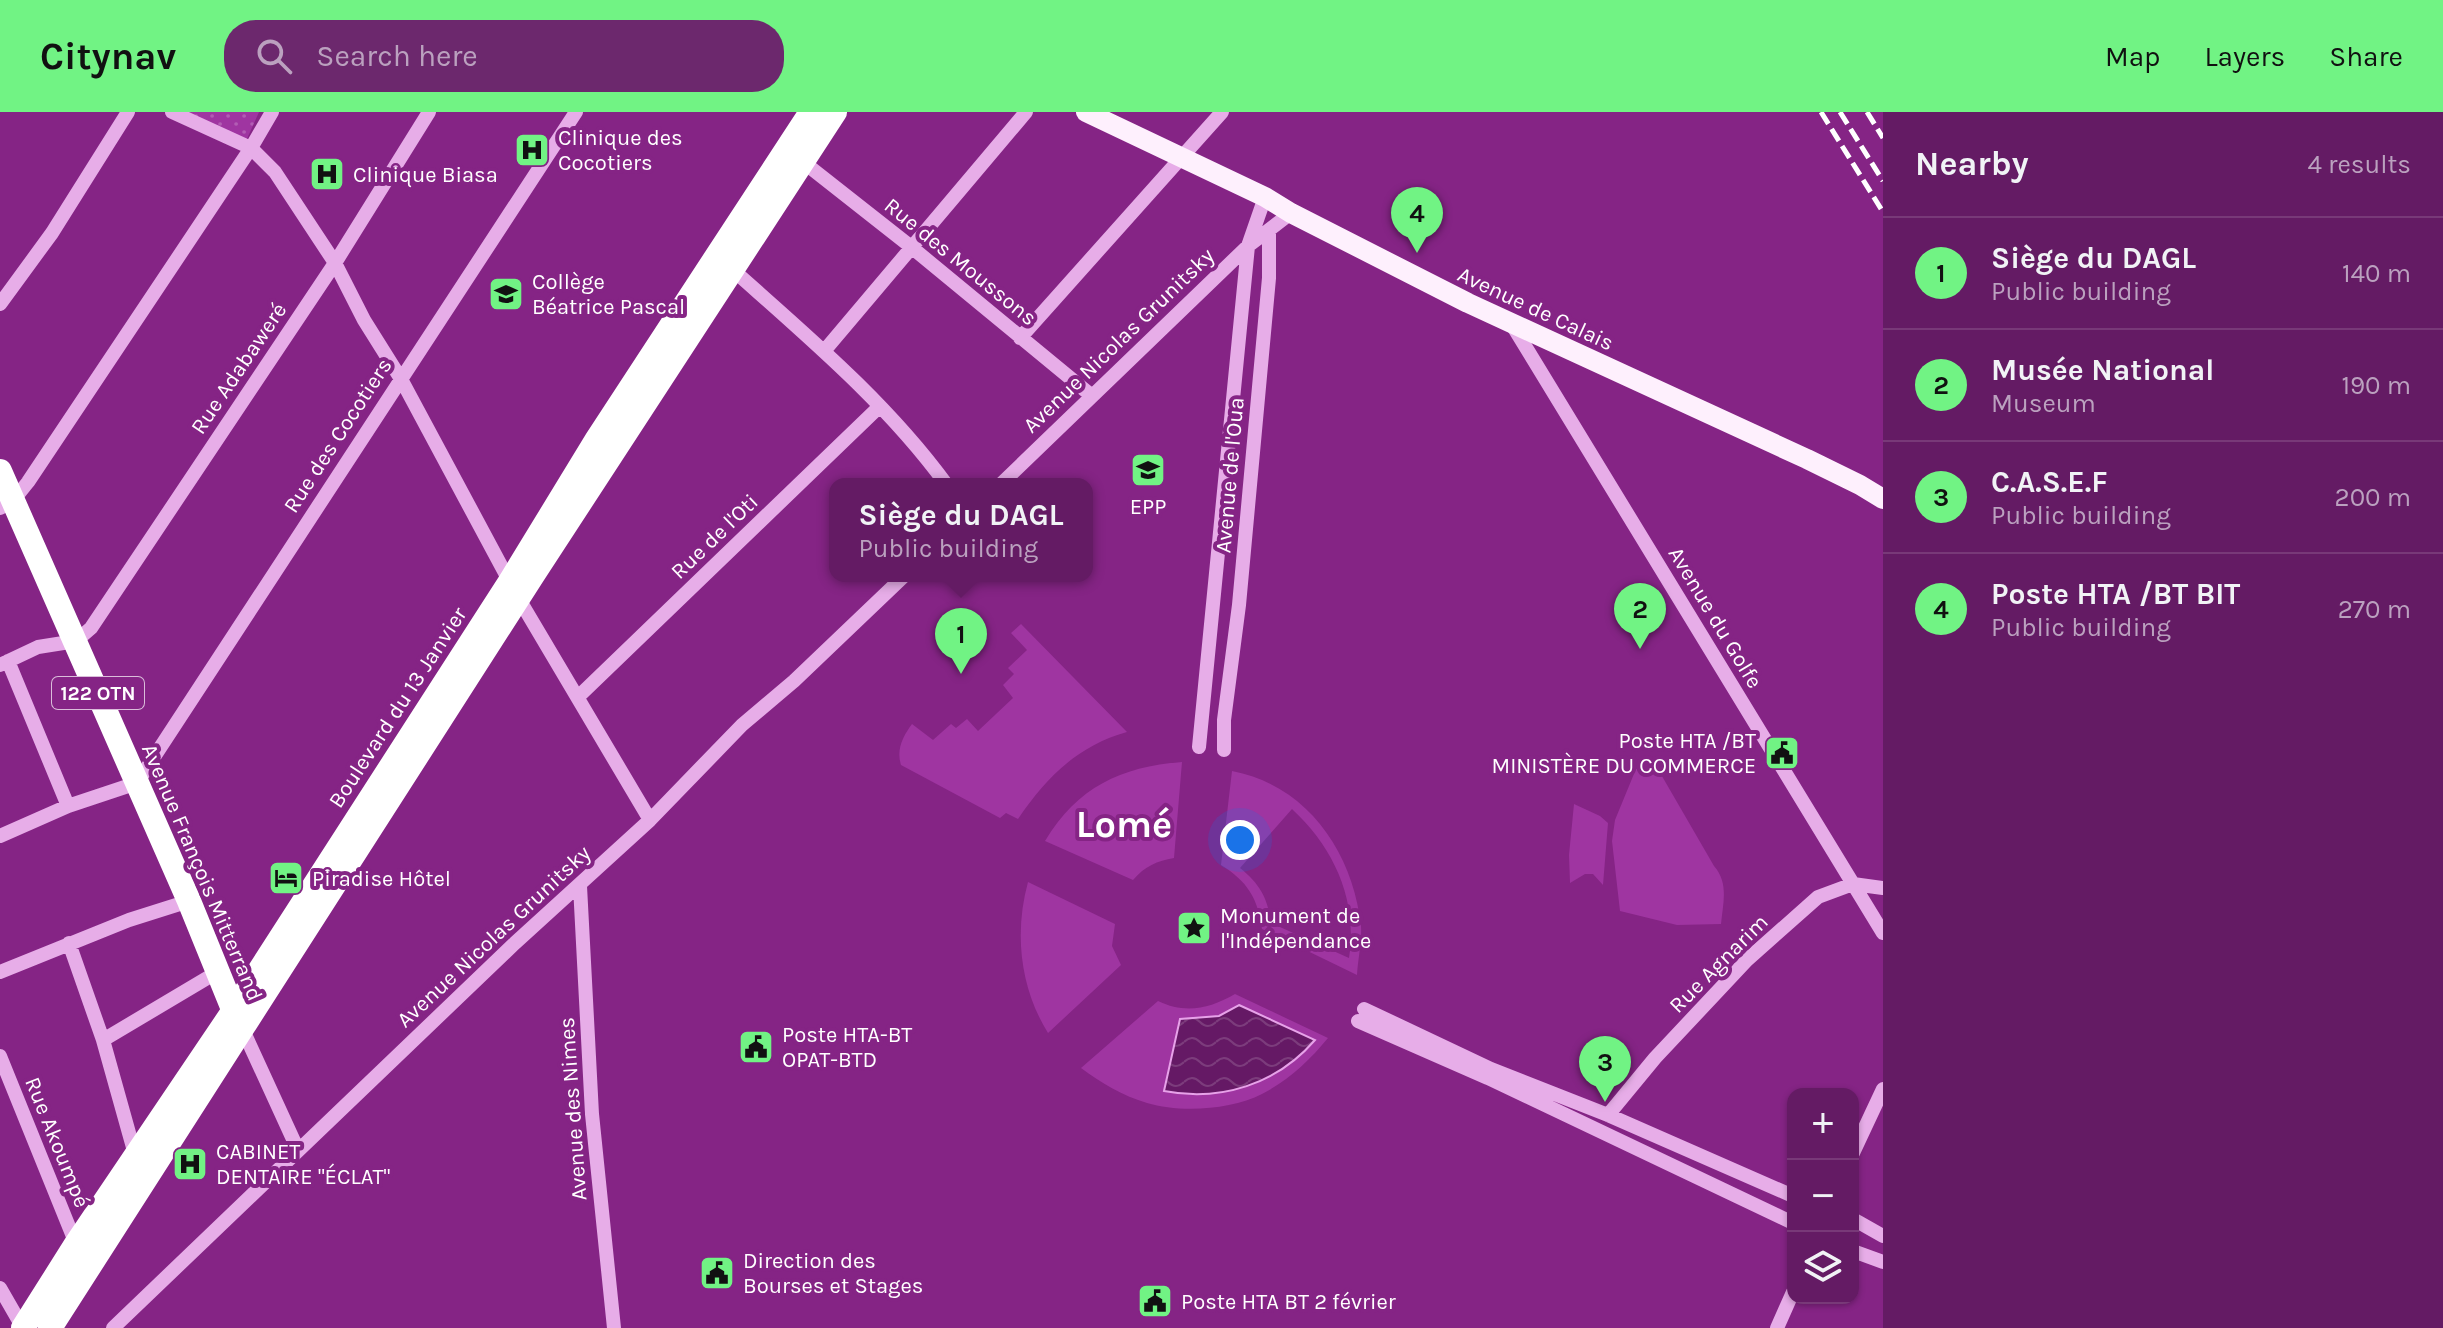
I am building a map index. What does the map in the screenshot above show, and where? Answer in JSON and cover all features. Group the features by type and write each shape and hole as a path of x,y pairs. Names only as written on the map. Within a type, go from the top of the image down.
{"highway":[{"name":"Boulevard du 13 Janvier","path":"515,589 597,439 811,112"},
{"name":"Boulevard du 13 Janvier","path":"50,1328 238,1020 515,589 835,112"},
{"name":"Avenue François Mitterrand","path":"0,471 6,505 76,641 238,1020"},
{"name":"Boulevard du 13 Janvier","path":"23,1328 136,1158 238,1020"}],"main road":[{"name":"Avenue de Calais","path":"1086,112 1265,197 1511,323 1807,459 1883,499"}],"street":[{"path":"0,304 52,233 128,112"},
{"path":"172,112 251,148 275,172 335,263 515,589 650,820"},
{"path":"6,505 251,148 272,112"},
{"name":"Rue Adabaweré","path":"76,641 91,628 335,263 429,112"},
{"name":"Rue des Cocotiers","path":"137,783 576,112"},
{"path":"825,350 1026,112"},
{"path":"1020,338 1222,112"},
{"name":"Rue des Moussons","path":"802,161 1092,396"},
{"path":"1248,246 1265,197"},
{"path":"1269,232 1291,213"},
{"name":"Avenue Nicolas Grunitsky","path":"1007,478 1248,246 1269,232"},
{"name":"Avenue de l'Oua","path":"1224,750 1224,720 1239,605 1269,278 1269,232"},
{"name":"Avenue de l'Oua","path":"1199,747 1248,246"},
{"path":"732,269 825,350 924,455 941,478"},
{"name":"Avenue du Golfe","path":"1511,323 1883,933"},
{"name":"Rue de l'Oti","path":"579,696 879,407"},
{"name":"Avenue Nicolas Grunitsky","path":"113,1328 515,943 650,820 742,725 794,681 898,582"},
{"path":"68,806 4,663 38,647 76,641"},
{"path":"0,836 68,806 137,783"},
{"name":"Rue Agnarim","path":"1608,1115 1655,1058 1747,960 1818,897 1853,884 1883,888"},
{"name":"Avenue des Nimes","path":"580,886 592,1114 614,1328"},
{"path":"0,972 69,943 189,901"},
{"path":"69,943 103,1040 136,1158"},
{"path":"103,1040 219,971"},
{"path":"1787,1193 1608,1115 1361,1015 1787,1220"},
{"name":"122 OTN","path":"238,1020 298,1150"},
{"name":"Rue Akoumpé","path":"0,1056 76,1244"},
{"path":"1859,1140 1883,1089"},
{"path":"1859,1223 1878,1234 1859,1252"},
{"path":"1859,1253 1883,1262"},
{"path":"0,1288 23,1328"},
{"path":"1777,1328 1788,1304"}],"shaded area":[{"path":"182,112 259,112 246,141"},
{"path":"1021,624 1127,732 1093,746 1064,765 1018,819 1006,813 1000,818 901,765 900,749 912,724 933,740 951,724 956,728 967,719 978,731 1013,698 1003,685 1014,674 1008,668 1027,650 1011,633"},
{"path":"1182,762 1174,858 1152,865 1133,880 1045,841 1072,807 1103,783 1139,769"},
{"path":"1652,764 1722,879 1721,924 1677,925 1620,911 1612,841 1615,820 1636,769"},
{"path":"1232,771 1259,779 1283,791 1304,807 1322,826 1348,873 1361,926 1357,975 1262,929 1258,908 1250,891 1238,877 1221,865","holes":["1292,809 1307,824 1340,876 1350,916 1349,958 1271,923 1262,892 1240,868"]},
{"path":"1574,804 1608,823 1603,885 1593,874 1585,874 1570,883 1569,855"},
{"path":"1028,882 1115,924 1112,946 1121,965 1048,1033 1031,998 1022,960 1021,921"},
{"path":"1235,994 1328,1038 1298,1069 1272,1089 1221,1107 1190,1109 1147,1103 1112,1088 1081,1068 1158,1001 1178,1008 1197,1008"}],"water":[{"path":"1239,1005 1315,1040 1283,1068 1247,1086 1206,1094 1164,1091 1180,1019 1219,1016"}],"railway":[{"path":"1821,112 1883,212"},
{"path":"1840,112 1883,181"},
{"path":"1867,112 1883,138"}],"place":[{"name":"Clinique des Cocotiers","path":"532,150"},
{"name":"Clinique Biasa","path":"327,174"},
{"name":"Poste HTA /BT BIT","path":"1417,253"},
{"name":"Collège Béatrice Pascal","path":"506,294"},
{"name":"EPP","path":"1148,470"},
{"name":"Musée National","path":"1640,649"},
{"name":"Siège du DAGL","path":"961,674"},
{"name":"Poste HTA /BT MINISTÈRE DU COMMERCE","path":"1782,753"},
{"name":"Piradise Hôtel","path":"286,878"},
{"name":"Monument de l'Indépendance","path":"1194,928"},
{"name":"Poste HTA-BT OPAT-BTD","path":"756,1047"},
{"name":"C.A.S.E.F","path":"1605,1102"},
{"name":"CABINET DENTAIRE \"ÉCLAT\"","path":"190,1164"},
{"name":"Direction des Bourses et Stages","path":"717,1273"},
{"name":"Poste HTA BT 2 février","path":"1155,1301"}],"district":[{"name":"Lomé","path":"1124,824"}]}
